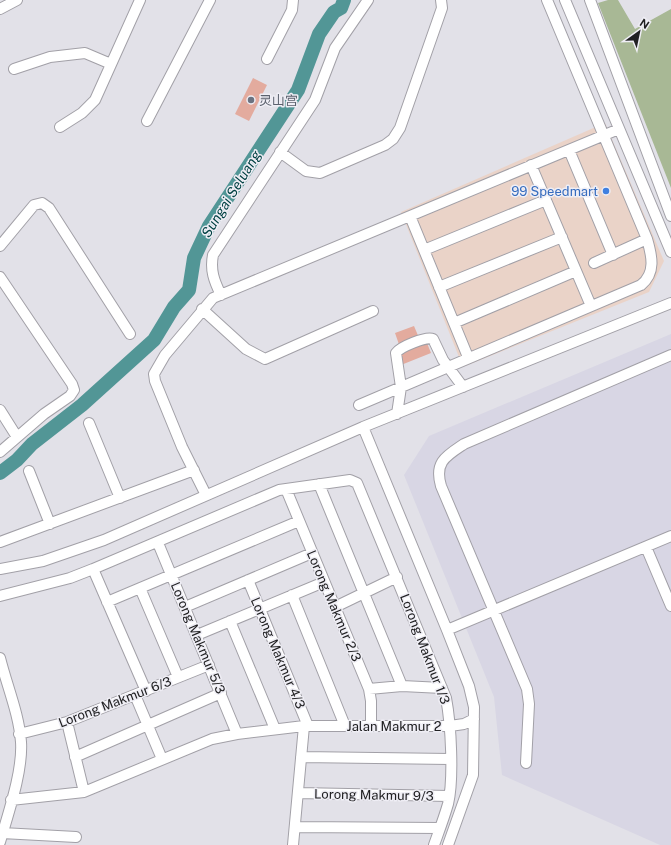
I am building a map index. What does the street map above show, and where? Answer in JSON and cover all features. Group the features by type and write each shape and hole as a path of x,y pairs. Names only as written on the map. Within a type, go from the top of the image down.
{"street":[{"path":"0,9 17,0"},
{"path":"60,127 88,107 94,100 140,0"},
{"path":"147,121 210,0"},
{"path":"267,59 292,10 293,0"},
{"path":"221,295 213,278 211,266 213,255 315,100 330,59 342,36 368,0"},
{"path":"280,152 306,171 320,173 385,145 393,139 400,128 442,8 441,0"},
{"path":"359,405 468,357 641,286 647,280 652,269 652,262 647,239 547,0"},
{"path":"565,0 671,252"},
{"path":"590,0 671,216"},
{"path":"14,69 50,56 85,53 111,64"},
{"path":"206,495 176,432 155,381 154,374 165,354 213,298 619,129"},
{"path":"569,150 613,255"},
{"path":"531,165 591,306"},
{"path":"424,250 546,200"},
{"path":"0,246 34,205 42,203 49,208 130,334"},
{"path":"410,216 468,357"},
{"path":"439,287 562,237"},
{"path":"594,263 647,239"},
{"path":"454,323 576,270"},
{"path":"0,277 72,384 74,390 70,396 44,414 0,452"},
{"path":"0,568 43,561 104,540 363,428 671,303"},
{"path":"202,309 246,349 265,359 372,311"},
{"path":"397,414 401,387 396,353 426,338 433,339 442,360 463,387"},
{"path":"526,763 529,704 527,689 440,486 438,475 439,467 443,460 464,444 671,355"},
{"path":"0,410 17,437"},
{"path":"89,423 120,498"},
{"path":"363,428 447,630 469,686 474,707 473,775 448,845"},
{"path":"0,542 194,470"},
{"path":"29,471 50,524"},
{"name":"Lorong Makmur 1/3","path":"319,484 350,480 357,483 442,688 449,713 450,726 449,796 434,845"},
{"path":"0,596 70,578 286,489 319,484 402,686"},
{"name":"Lorong Makmur 2/3","path":"286,489 369,689 372,726"},
{"path":"107,602 299,521"},
{"path":"447,630 671,536"},
{"name":"Lorong Makmur 5/3","path":"158,543 237,734"},
{"path":"646,547 671,606"},
{"path":"185,607 312,553"},
{"path":"93,569 146,691"},
{"path":"335,607 397,577"},
{"name":"Lorong Makmur 4/3","path":"248,580 306,726"},
{"path":"197,635 324,582"},
{"path":"140,588 178,678"},
{"path":"292,595 345,726"},
{"path":"230,621 275,729"},
{"path":"0,658 2,671 16,713 21,759 12,800 1,838 76,837"},
{"name":"Lorong Makmur 6/3","path":"19,734 67,722 209,665"},
{"path":"369,689 402,686 442,688"},
{"path":"75,757 221,693"},
{"path":"135,695 162,759"},
{"name":"Jalan Makmur 2","path":"12,800 84,792 212,739 237,734 306,726 450,726 464,724 474,719"},
{"path":"67,722 84,792"},
{"path":"293,845 301,757 306,726"},
{"path":"301,757 450,759"},
{"name":"Lorong Makmur 9/3","path":"298,793 449,796"},
{"path":"295,827 440,828"}],"shaded area":[{"path":"605,123 664,261 649,292 463,367 401,212"},
{"path":"671,334 671,845 660,845 502,775 494,697 404,475 429,436"}],"green space":[{"path":"608,0 618,0 635,29 671,9 671,188 598,3"}],"building":[{"name":"灵山宫","path":"253,78 267,85 249,121 235,114"},
{"path":"414,326 422,345 427,343 431,353 401,365 397,355 402,353 395,333"}],"waterway":[{"name":"Sungai Seluang","path":"0,473 17,460 32,444 82,405 154,340 174,307 189,290 194,258 209,226 298,90 319,34 334,12 341,8 344,0"}],"place":[{"name":"灵山宫","path":"251,100"},
{"name":"99 Speedmart","path":"606,191"}]}
